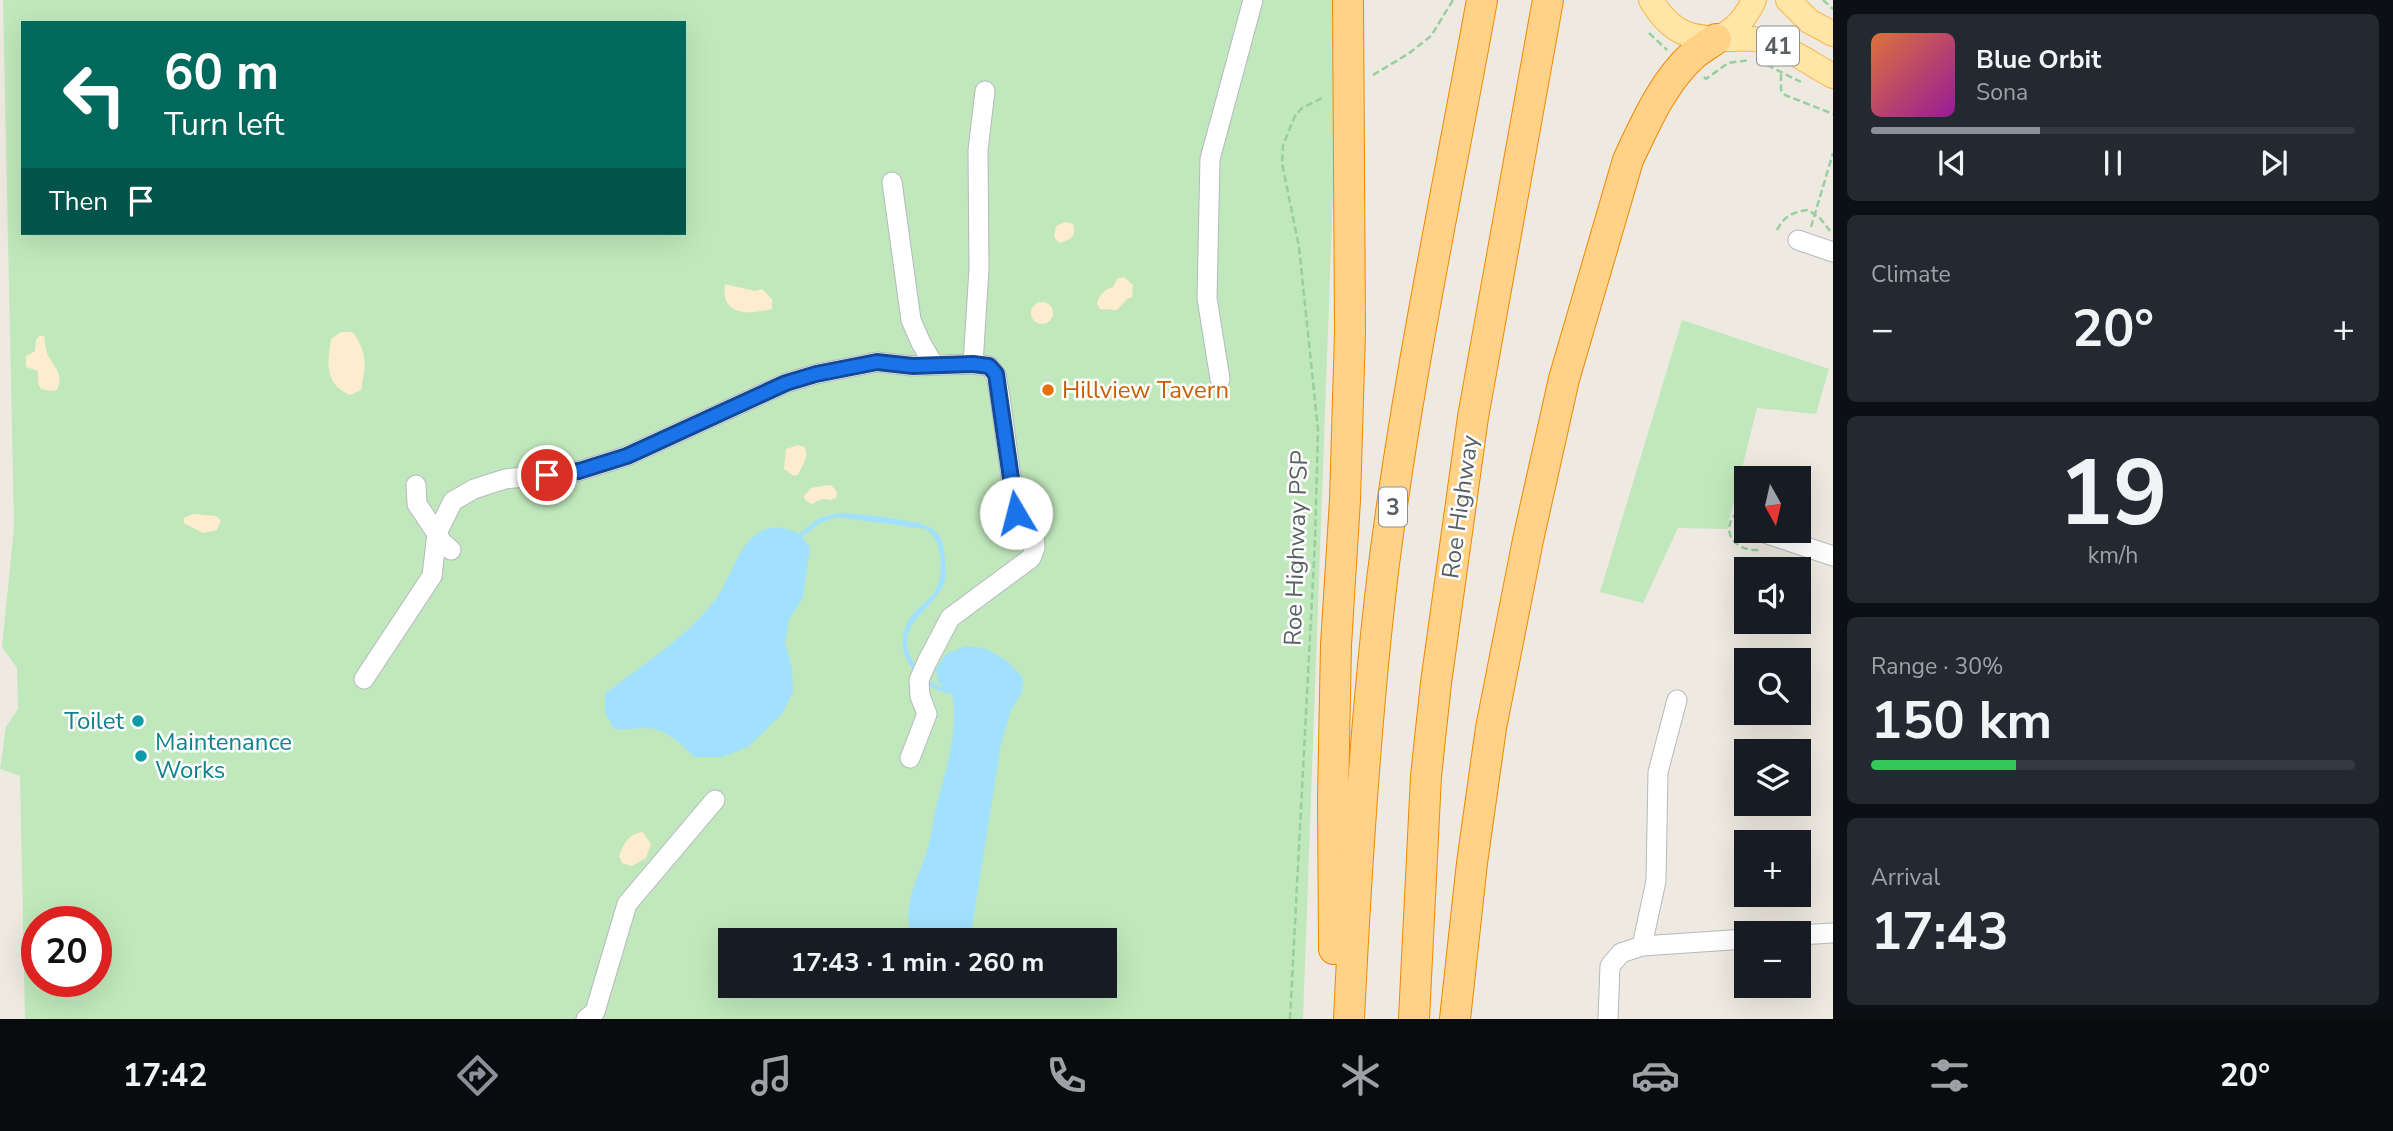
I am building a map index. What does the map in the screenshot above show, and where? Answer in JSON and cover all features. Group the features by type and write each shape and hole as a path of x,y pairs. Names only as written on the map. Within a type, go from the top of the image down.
{"highway":[{"path":"1334,1019 1335,673 1345,499 1350,332 1348,0"},
{"name":"3","path":"1349,1019 1356,865 1382,579 1404,428 1482,0"},
{"name":"Roe Highway","path":"1415,1019 1426,776 1436,683 1473,417 1548,0"},
{"path":"1455,1019 1472,863 1491,728 1528,540 1564,379 1628,160 1643,127 1670,82 1693,55 1716,39"}],"main road":[{"name":"41","path":"1651,0 1674,29 1691,37 1758,40 1784,48 1833,76"},
{"path":"1716,39 1728,34 1743,20 1754,0"},
{"name":"41","path":"1788,0 1809,21 1833,34"}],"street":[{"path":"1220,379 1207,298 1210,159 1253,0"},
{"path":"973,364 979,269 978,150 985,91"},
{"path":"892,181 911,320 934,365"},
{"path":"1802,242 1833,252"},
{"path":"365,679 432,576 437,533 453,501 474,489 505,479 579,471 627,456 786,383 816,374 877,362 989,366 996,374 1016,513"},
{"path":"416,485 417,504 443,543 451,550"},
{"path":"910,758 927,714 920,696 919,680 944,628 960,609 1031,558 1035,548 1034,527"},
{"path":"1794,543 1833,556"},
{"path":"1642,946 1656,881 1658,772 1677,699"},
{"path":"586,1019 594,1013 597,1006 627,904 715,800"},
{"path":"1811,934 1833,933"},
{"path":"1608,1019 1610,966 1621,953 1642,946 1734,940"}],"path":[{"path":"1373,75 1408,54 1431,36 1453,0"},
{"path":"1823,0 1833,9"},
{"path":"1781,73 1783,93 1833,114"},
{"name":"Roe Highway PSP","path":"1290,1019 1315,541 1318,430 1299,247 1282,163 1283,145 1295,116 1302,108 1322,98"},
{"path":"1802,242 1815,214 1833,153"},
{"path":"1777,230 1782,220 1808,210 1833,233"}],"green space":[{"path":"3,0 1340,0 1303,1019 25,1019 25,997 112,997 112,906 23,906 20,776 0,769 6,727 18,709 17,668 2,647 14,527"},
{"path":"1682,320 1829,369 1816,414 1757,408 1743,466 1734,466 1734,501 1727,529 1678,528 1643,603 1600,592"}],"sand":[{"path":"1065,222 1073,224 1073,235 1059,243 1054,237 1056,226"},
{"path":"1124,277 1133,285 1132,297 1117,310 1100,309 1097,304 1101,295 1113,287 1117,279"},
{"path":"725,284 755,291 762,289 772,299 772,309 746,312 732,308 727,302"},
{"path":"1042,302 1050,305 1053,313 1050,321 1042,324 1034,321 1031,313 1034,305"},
{"path":"341,332 353,332 364,360 361,390 350,395 336,385 329,365 331,339"},
{"path":"39,336 44,336 47,353 59,375 57,390 41,389 38,371 26,367 26,356 35,351"},
{"path":"798,445 806,450 806,457 798,475 794,476 784,469 786,449"},
{"path":"827,485 837,492 836,498 822,499 812,504 805,500 804,496 811,488"},
{"path":"193,514 216,516 221,520 217,530 203,533 184,523 184,518"},
{"path":"643,832 651,844 646,858 632,866 622,863 619,856 625,843 630,837"}],"water":[{"path":"839,513 889,518 917,523 934,530 942,544 946,572 940,591 909,632 909,652 917,669 935,684 944,687 938,682 936,669 946,654 966,646 987,649 1007,661 1023,678 1022,693 1011,710 1001,744 972,928 910,928 908,917 912,893 928,847 948,761 954,721 952,694 942,692 923,681 904,654 904,632 908,621 933,594 941,573 938,545 926,529 837,517 820,523 802,537 810,547 803,597 789,620 785,642 792,667 793,692 782,714 748,747 722,757 694,757 677,741 657,730 613,728 605,712 605,694 677,639 715,600 750,539 762,530 773,528 784,528 799,534 819,518"}],"place":[{"name":"Hillview Tavern","path":"1048,390"},
{"name":"Toilet","path":"138,721"},
{"name":"Maintenance Works","path":"141,756"}],"route":[{"path":"547,475 579,471 627,456 786,383 816,374 877,362 913,366 973,364 989,366 996,374 1016,513"}]}
